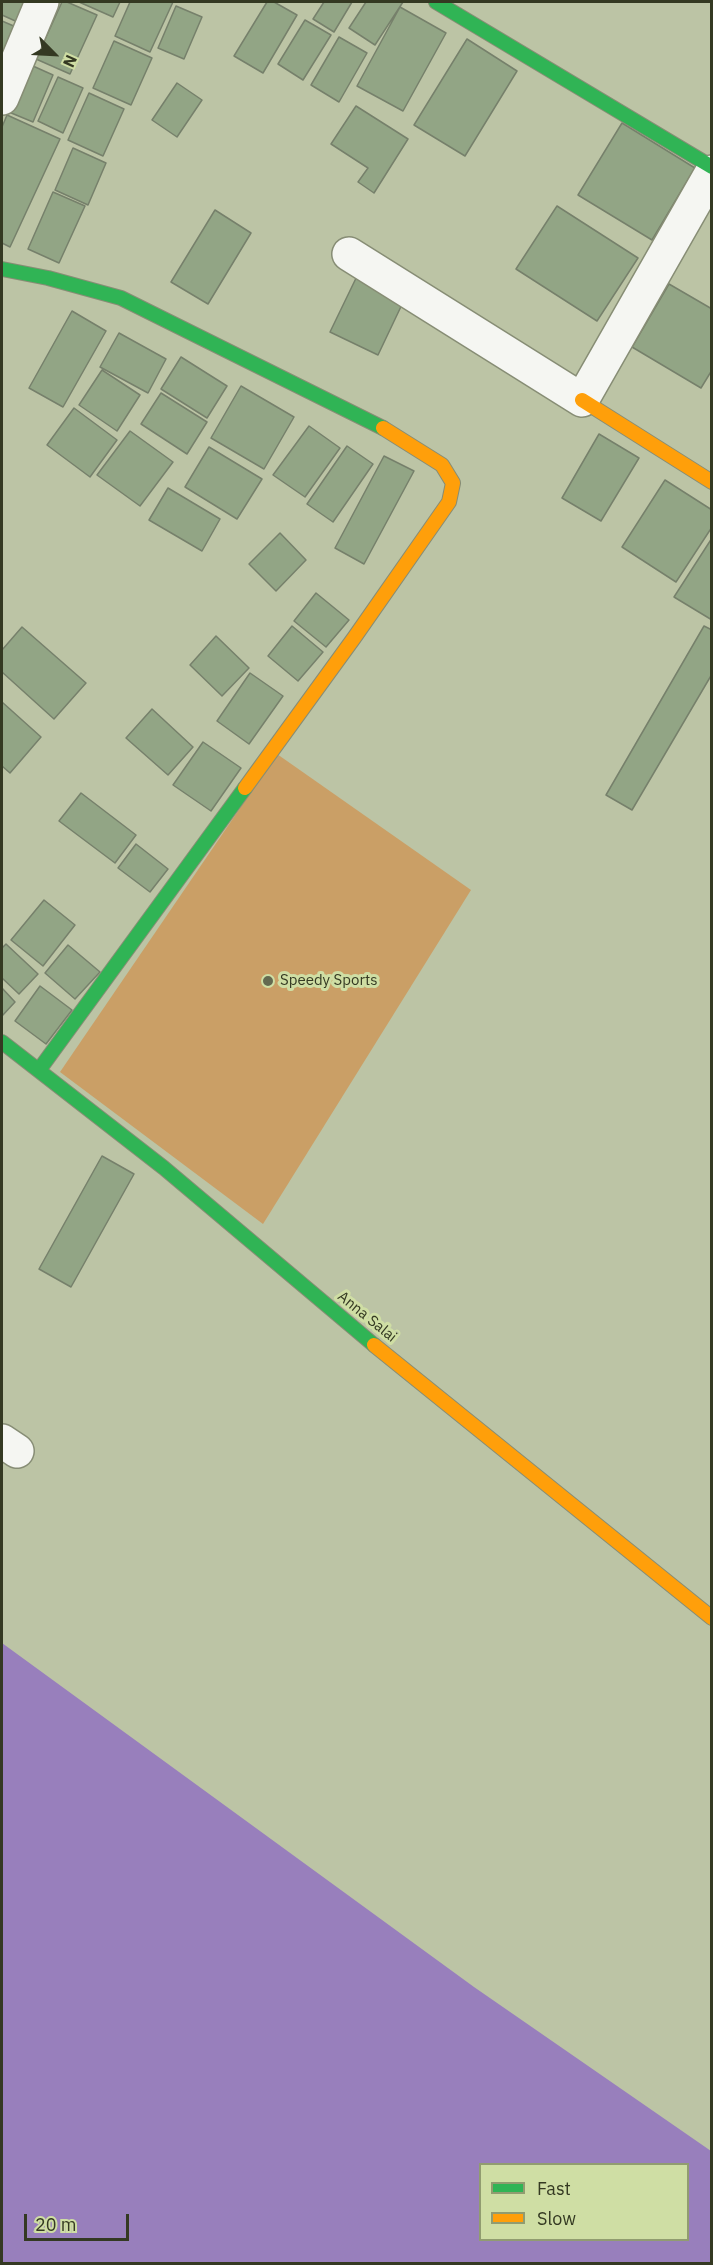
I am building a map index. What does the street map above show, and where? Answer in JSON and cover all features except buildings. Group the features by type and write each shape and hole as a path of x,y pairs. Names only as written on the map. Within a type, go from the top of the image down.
{"street":[{"path":"2,98 42,2"},
{"path":"455,6 711,166"},
{"path":"582,400 711,172"},
{"path":"349,254 711,482"},
{"path":"2,269 48,278 121,298 372,421 442,465 453,483 449,502 361,628 39,1070"},
{"name":"Anna Salai","path":"2,1042 164,1168 308,1291 711,1618"}],"shaded area":[{"name":"Speedy Sports","path":"277,754 471,890 263,1224 60,1072"},
{"path":"2,1643 474,1987 711,2151 711,2263 2,2263"}],"traffic: fast":[{"path":"436,2 712,167"},
{"path":"2,269 48,278 121,298 383,428"},
{"path":"39,1070 245,788"},
{"path":"2,1042 164,1168 374,1345"}],"traffic: slow":[{"path":"582,400 712,482"},
{"path":"245,788 449,502 453,483 442,465 383,428"},
{"path":"374,1345 712,1618"}],"place":[{"name":"Speedy Sports","path":"268,981"}]}
